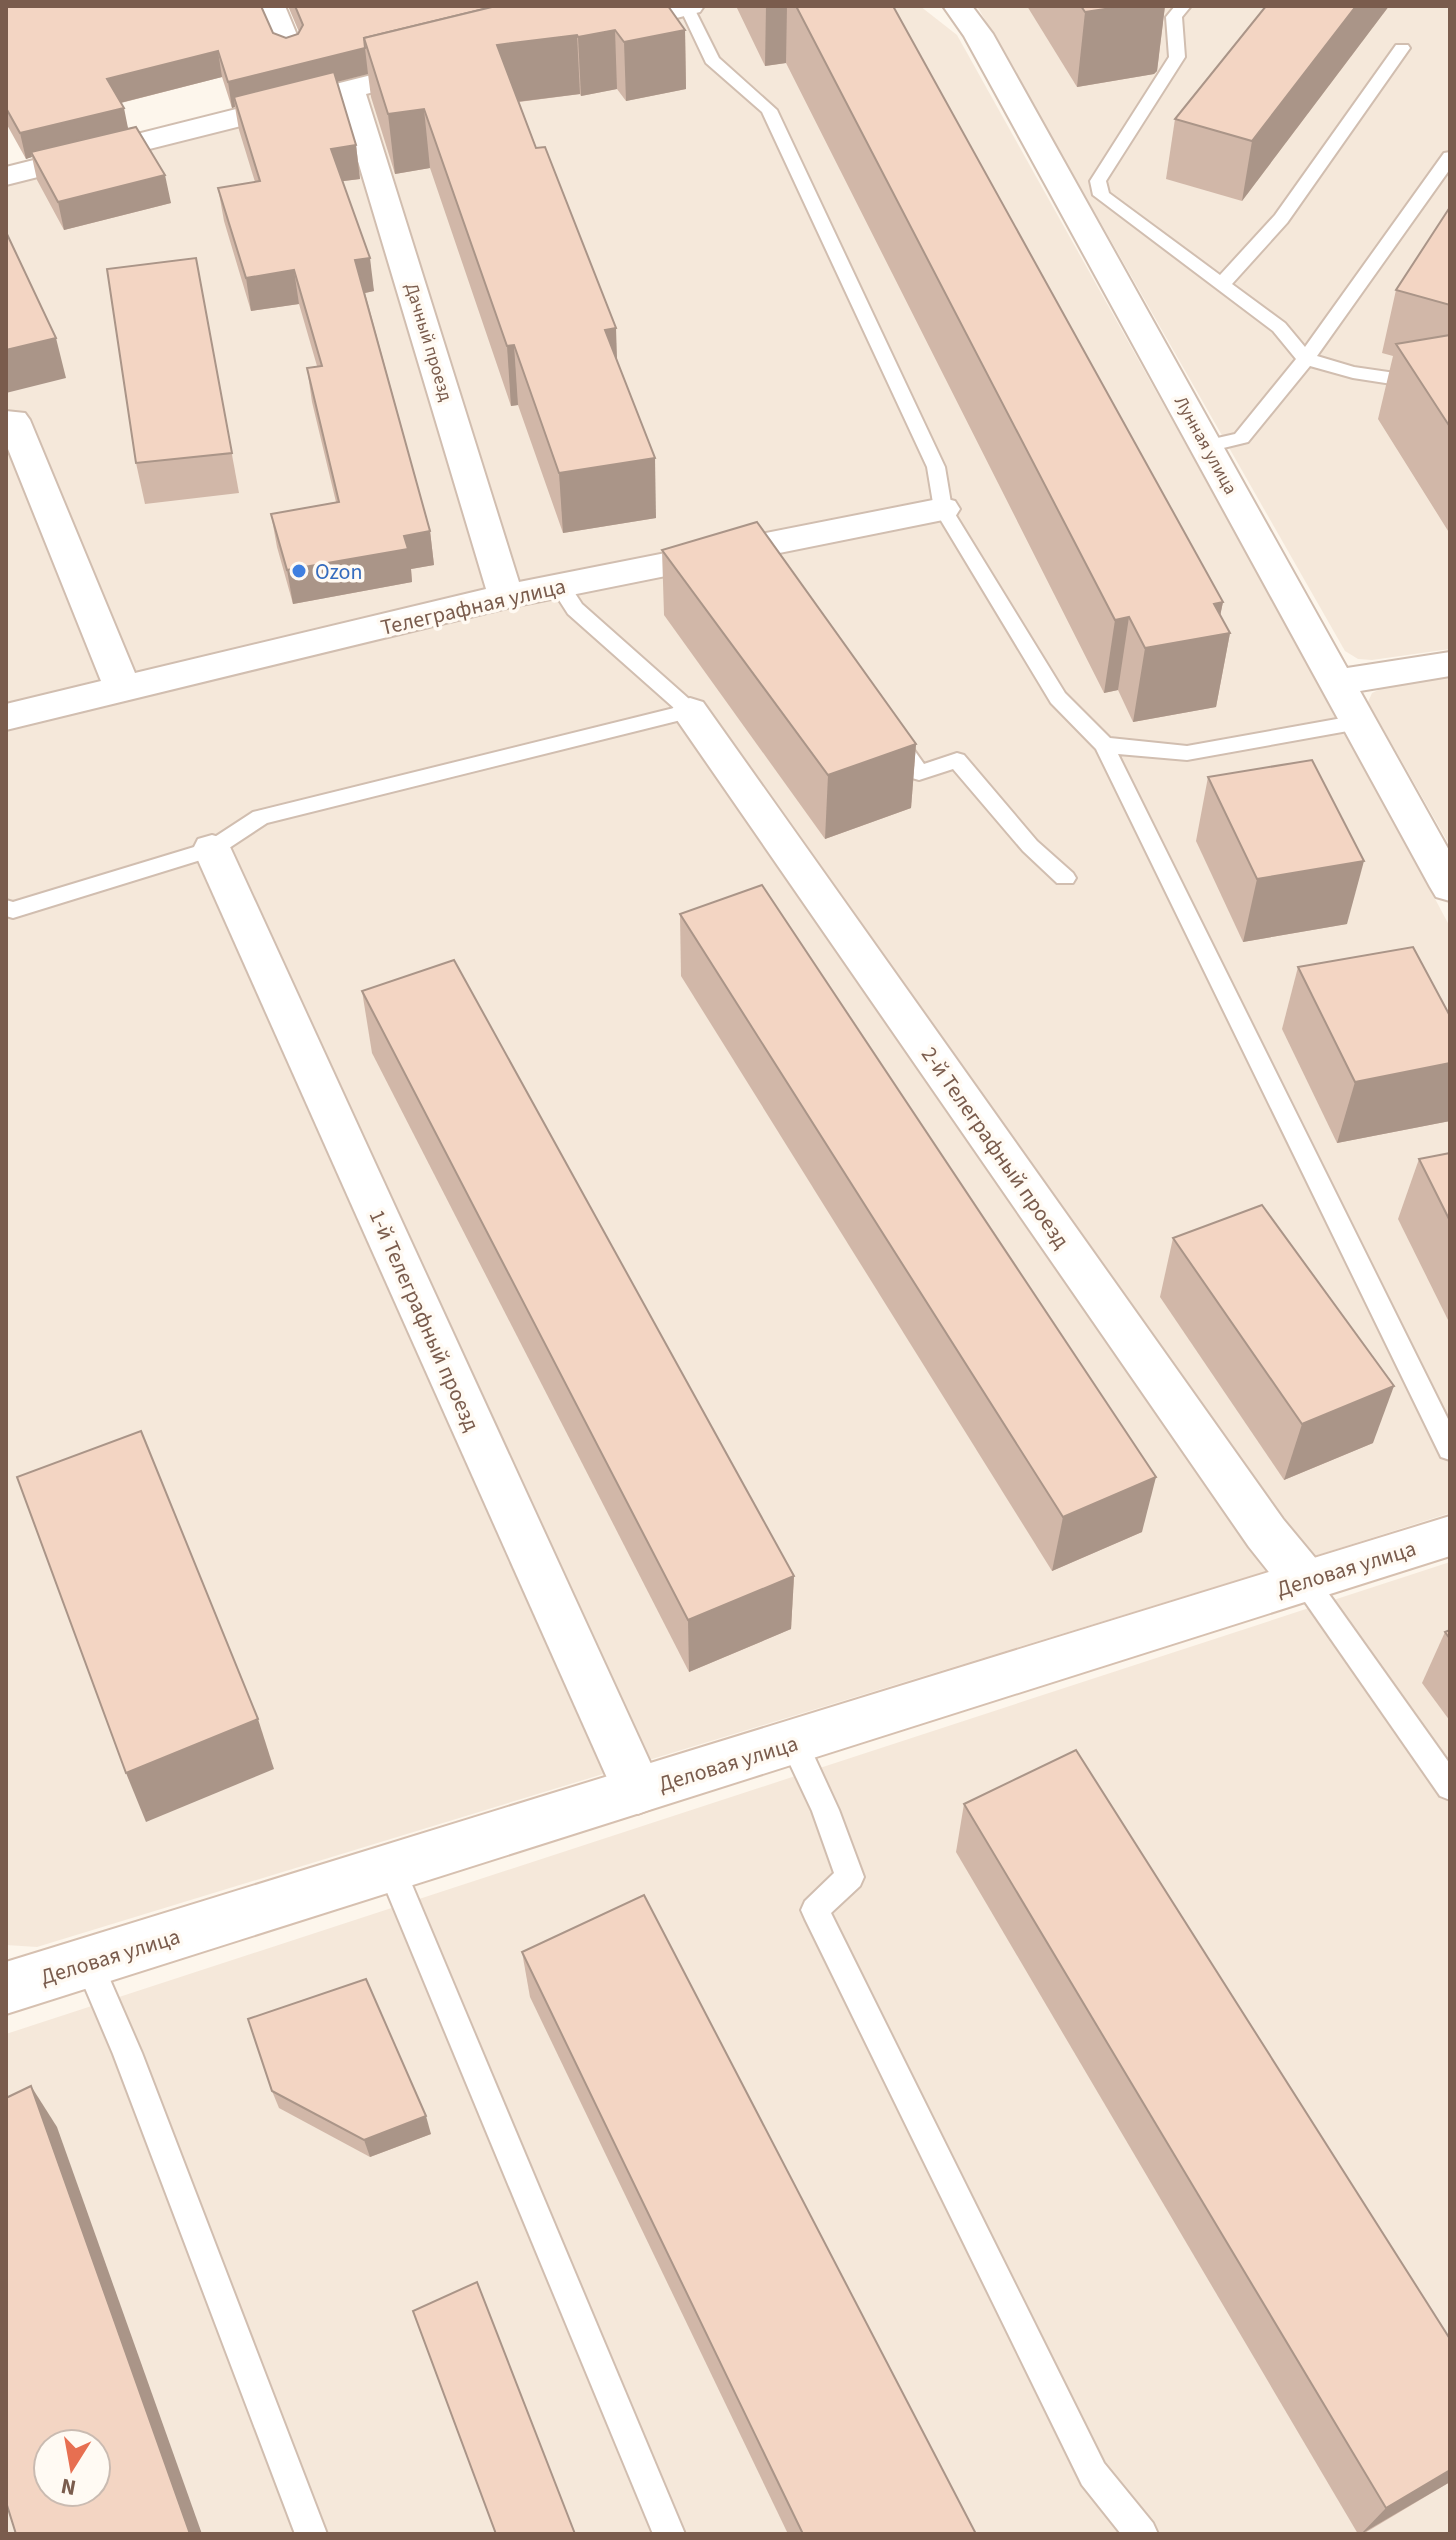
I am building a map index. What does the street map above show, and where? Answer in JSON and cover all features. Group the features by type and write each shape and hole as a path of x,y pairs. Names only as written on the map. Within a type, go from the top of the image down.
{"street":[{"path":"271,6 289,52"},
{"path":"584,32 688,6"},
{"name":"Лунная улица","path":"957,6 978,34 1450,887"},
{"path":"6,176 452,64"},
{"name":"Дачный проезд","path":"349,89 357,105 494,562 507,596"},
{"path":"13,420 123,689"},
{"name":"Телеграфная улица","path":"6,717 507,596 943,509"},
{"path":"1338,682 1450,664"},
{"name":"2-й Телеграфный проезд","path":"690,711 1266,1533 1305,1581"},
{"name":"1-й Телеграфный проезд","path":"212,849 638,1791"},
{"name":"Деловая улица","path":"6,1988 1450,1536"}],"lane":[{"path":"688,6 712,60 769,110 936,467 943,509 1058,698 1104,745 1450,1449"},
{"path":"1183,6 1174,17 1177,57 1098,181 1101,195 1112,207 1279,327 1306,359 1353,372 1450,387"},
{"path":"1221,285 1281,219 1402,48"},
{"path":"1207,446 1241,438 1306,359 1450,157"},
{"path":"641,569 744,558 767,564"},
{"path":"560,586 575,609 690,711"},
{"path":"6,908 13,910 212,849 260,817 690,711"},
{"path":"884,722 919,773 957,760 1030,846 1065,878"},
{"path":"1104,745 1187,753 1359,722"},
{"path":"1305,1581 1450,1787"},
{"path":"794,1743 825,1810 850,1877 815,1910 1093,2474 1142,2534"},
{"path":"391,1868 669,2534"},
{"path":"88,1962 127,2053 311,2534"}],"shaded area":[{"path":"708,6 920,6 957,35 1354,746 1450,927 1450,1513 37,1947 6,1945 6,184"},
{"path":"977,6 1450,6 1450,649 1372,660 1358,659 1345,651"},
{"path":"1450,677 1450,846 1368,702 1372,693 1385,687"},
{"path":"1450,1562 1450,2534 6,2534 6,2034"}],"building":[{"path":"6,6 261,6 273,33 286,38 298,34 303,25 295,6 496,6 364,38 365,48 228,82 218,51 107,79 124,108 20,133 6,108"},
{"path":"496,6 668,6 685,30 624,42 615,30 497,45 536,148 545,147 616,328 605,330 655,458 559,473 514,345 507,346 424,109 388,114 364,38"},
{"path":"796,6 893,6 1223,602 1214,604 1230,633 1145,648 1129,617 1115,620"},
{"path":"1081,6 1125,6 1085,12"},
{"path":"1266,6 1356,6 1252,141 1175,119"},
{"path":"334,72 356,145 331,149 370,258 355,260 430,531 404,536 408,549 287,570 271,514 339,502 307,368 322,366 294,270 246,278 218,188 260,181 234,97"},
{"path":"136,127 165,175 58,202 31,152"},
{"path":"1450,207 1450,305 1396,290"},
{"path":"6,232 56,338 6,350"},
{"path":"196,258 232,453 136,463 107,269"},
{"path":"1450,335 1450,427 1396,344"},
{"path":"757,522 916,744 828,775 662,550"},
{"path":"1312,760 1364,861 1257,879 1208,777"},
{"path":"762,885 1156,1477 1063,1517 680,914"},
{"path":"1413,947 1450,1016 1450,1063 1355,1082 1298,967"},
{"path":"454,960 794,1576 688,1620 362,991"},
{"path":"1450,1153 1450,1221 1419,1159"},
{"path":"1262,1205 1394,1386 1302,1424 1173,1238"},
{"path":"141,1431 258,1719 126,1773 17,1477"},
{"path":"1076,1750 1450,2339 1450,2470 1386,2508 964,1804"},
{"path":"644,1895 976,2534 803,2534 522,1952"},
{"path":"366,1979 426,2116 364,2140 272,2091 248,2019"},
{"path":"31,2086 190,2534 16,2534 6,2502 6,2098"},
{"path":"477,2282 575,2534 496,2534 413,2311"}],"place":[{"name":"Ozon","path":"299,571"}]}
